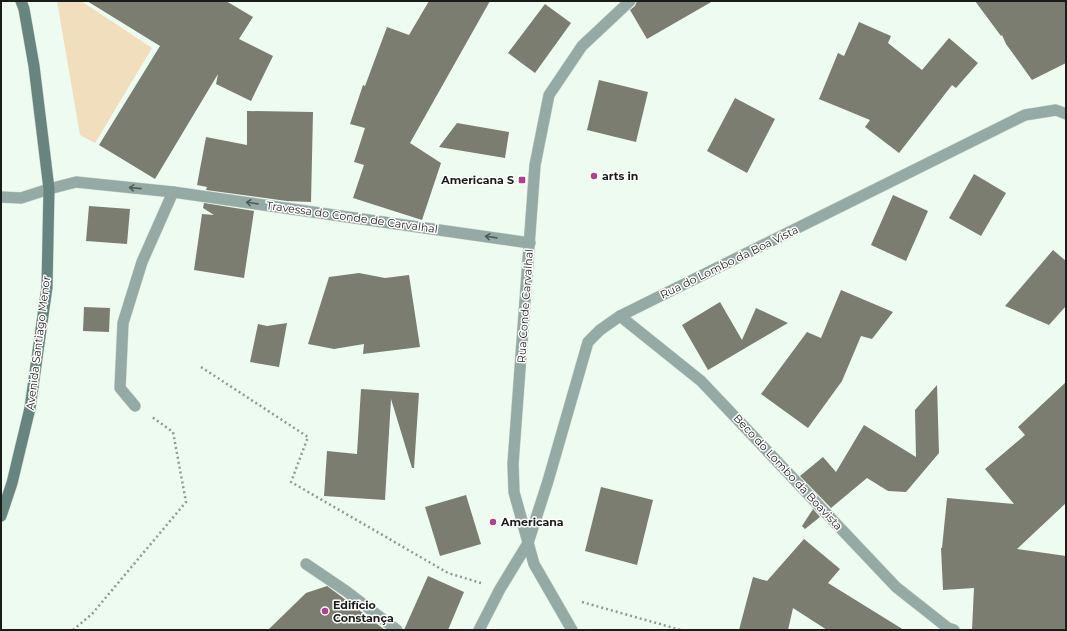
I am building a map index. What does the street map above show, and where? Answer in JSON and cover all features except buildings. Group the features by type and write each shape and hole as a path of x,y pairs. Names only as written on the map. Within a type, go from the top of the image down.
{"main road":[{"name":"Avenida Santiago Menor","path":"1,516 12,483 30,408 47,288 49,189 34,66 24,9 21,1"}],"street":[{"name":"Rua Conde Carvalhal","path":"572,630 534,564 514,492 513,464 535,165 549,95 582,46 630,1"},
{"name":"Rua do Lombo da Boa Vista","path":"479,630 500,589 528,543 548,481 588,342 600,330 620,316 1025,115 1056,110 1066,114"},
{"name":"Travessa do Conde de Carvalhal","path":"1,197 21,198 76,182 173,192 530,243"},
{"path":"135,406 120,388 123,323 142,262 173,192"},
{"name":"Beco do Lombo da Boavista","path":"620,316 701,381 896,587 948,628 954,630"},
{"path":"306,564 346,591 397,630"}],"path":[{"path":"201,367 308,437 291,482 448,572 500,589"},
{"path":"73,630 92,614 186,502 173,432 135,406"},
{"path":"558,604 578,601 681,630"}],"shaded area":[{"path":"57,1 81,1 152,48 95,143 80,135"}],"place":[{"name":"arts in","path":"594,176"},
{"name":"Americana S","path":"522,180"},
{"name":"Americana","path":"493,522"},
{"name":"Edifício Constança","path":"325,611"}]}
